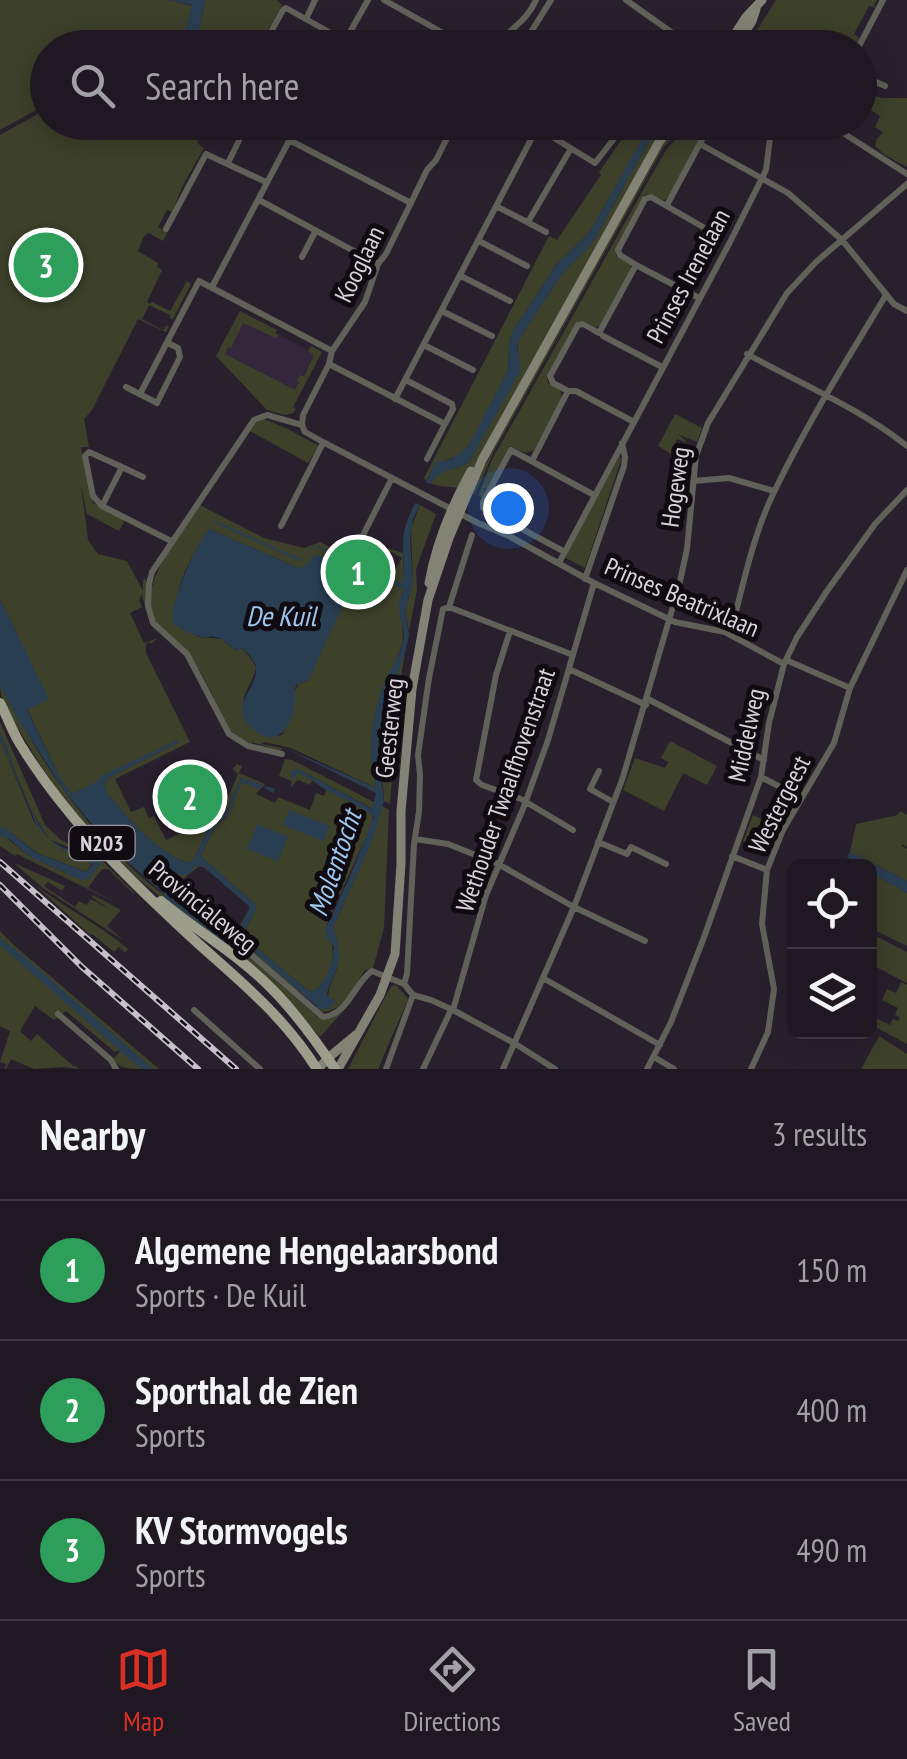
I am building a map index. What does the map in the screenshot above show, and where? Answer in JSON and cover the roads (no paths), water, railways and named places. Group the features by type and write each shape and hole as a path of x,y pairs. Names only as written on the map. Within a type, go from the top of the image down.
{"main road":[{"path":"738,30 760,3"},
{"path":"746,30 760,3"},
{"name":"Geesterweg","path":"336,1069 380,996 395,951 412,689 428,600 456,511 661,140"},
{"name":"Provincialeweg","path":"0,703 35,767 83,829 177,924 272,1010 318,1069"},
{"name":"Provincialeweg","path":"11,724 88,828 143,885 270,986 336,1069"},
{"name":"Geesterweg","path":"318,1069 359,1033"}],"street":[{"path":"306,18 316,0"},
{"path":"351,30 368,0"},
{"path":"384,0 438,30"},
{"path":"512,30 536,0"},
{"path":"533,30 552,0"},
{"path":"626,0 668,30"},
{"path":"867,30 883,0"},
{"path":"272,30 284,9 289,9 323,30"},
{"path":"877,82 885,86"},
{"path":"228,163 239,140"},
{"path":"212,288 289,140 410,203"},
{"name":"Kooglaan","path":"302,425 302,415 332,350 365,302 378,264 446,140"},
{"path":"396,399 531,140"},
{"path":"555,140 591,163 597,163 613,140"},
{"path":"666,206 702,140"},
{"name":"Prinses Irenelaan","path":"559,562 762,178 770,140"},
{"path":"854,140 907,174"},
{"path":"700,144 788,193 842,240 894,304 907,311"},
{"path":"528,222 570,150"},
{"path":"166,229 204,155 266,182"},
{"name":"Hogeweg","path":"503,1069 574,908 646,702 680,586 696,456 708,423 787,293 816,262 907,184"},
{"path":"699,298 620,255 618,250 645,199 651,197 704,227"},
{"path":"258,200 378,264"},
{"path":"496,206 546,232"},
{"path":"302,257 316,232"},
{"path":"478,241 527,266"},
{"path":"634,422 576,391 553,384 550,376 578,325 599,332 636,264"},
{"path":"460,276 510,301"},
{"path":"140,394 199,281 332,350"},
{"path":"730,634 774,491 886,294"},
{"path":"442,310 492,336"},
{"path":"603,336 662,368"},
{"path":"126,387 156,403 180,358 178,348 168,343"},
{"path":"424,345 473,370"},
{"path":"748,354 872,422 907,446"},
{"path":"328,364 445,424"},
{"path":"406,380 454,408 427,459"},
{"path":"532,461 568,391"},
{"path":"282,754 248,746 229,734 187,654 153,623 148,606 150,578 254,420 267,415 302,425"},
{"name":"Prinses Beatrixlaan","path":"302,425 306,432 324,442 559,562 594,584 670,619 730,634 850,688"},
{"path":"281,526 324,442"},
{"name":"Prinses Irenelaan","path":"586,578 624,466 622,443"},
{"path":"563,551 482,506 511,450 594,495"},
{"path":"142,477 92,452 86,453 93,496 102,506 171,542"},
{"path":"102,506 122,466"},
{"path":"356,549 392,478"},
{"path":"693,481 729,478 774,491"},
{"name":"Middelweg","path":"647,1069 716,908 761,776 769,723 785,662 828,591 876,524 907,490"},
{"name":"Geesterweg","path":"404,984 423,715 443,609 472,535"},
{"name":"Westergeest","path":"751,1069 768,1032 774,990 762,924 767,870 783,830 834,743 850,688 907,570"},
{"name":"Wethouder Twaalfhovenstraat","path":"423,1069 452,1010 486,895 526,802 594,584"},
{"path":"447,607 572,655"},
{"path":"510,630 496,674 476,780 526,802 573,830"},
{"path":"569,668 764,760"},
{"path":"600,771 590,789 614,802"},
{"path":"761,776 802,798"},
{"path":"415,839 448,844 498,864 574,908 645,940"},
{"path":"598,842 627,854 632,847 666,864"},
{"path":"732,856 767,870"},
{"path":"173,883 323,1017 336,1014 368,972 388,976 404,984 413,996 452,1010 556,1069"},
{"path":"544,978 660,1045"},
{"path":"386,1069 413,996"},
{"path":"194,1010 260,1069"},
{"path":"58,1014 111,1060 116,1069"},
{"path":"654,1057 674,1069"}],"water":[{"path":"168,0 206,0 198,30 185,30 187,26 192,5"},
{"path":"642,140 650,140 592,243 560,277 518,341 519,374 469,462 443,472 430,484 426,482 436,462 452,459 468,447 508,370 513,331 556,265 589,233"},
{"path":"415,503 420,505 410,539 413,582 405,610 409,635 381,726 384,801 373,839 333,928 339,955 327,993 336,1000 329,1009 320,1009 246,945 241,926 250,907 204,867 195,866 187,875 165,875 161,882 238,953 165,898 114,850 66,793 0,685 0,599 49,699 27,710 61,780 72,794 178,740 108,778 104,785 143,833 187,863 193,861 209,827 225,814 241,778 275,789 273,793 242,782 228,815 216,825 200,856 255,904 256,910 246,928 251,943 313,991 326,977 332,959 334,946 325,930 374,816 304,776 297,773 293,780 290,772 298,769 372,809 376,793 285,748 376,788 372,729 383,686 403,643 399,604 405,590 319,548 314,547 299,561 213,522 298,558 313,546 317,546 401,584 404,533"},
{"name":"De Kuil","path":"209,529 301,569 315,555 327,558 344,566 354,581 308,681 295,688 291,720 277,736 263,736 255,731 242,714 256,675 248,654 218,638 200,637 174,624 179,591"},
{"path":"0,732 29,806 44,832 62,847 101,862 89,879 82,880 32,858 0,836 4,827 36,853 86,872 93,864 58,847 38,828 0,739"},
{"path":"289,810 330,826 323,841 283,825"},
{"path":"257,824 288,837 278,861 247,849"},
{"path":"877,866 907,881 907,893 877,876"},
{"path":"0,938 153,1069 142,1069 132,1061 0,945"}],"railway":[{"path":"0,862 236,1069"},
{"path":"0,885 82,967 198,1069"}],"place":[{"name":"KV Stormvogels","path":"46,265"},
{"name":"Algemene Hengelaarsbond","path":"358,572"},
{"name":"Sporthal de Zien","path":"190,797"}],"water label":[{"name":"Molentocht","path":"334,863"}]}
